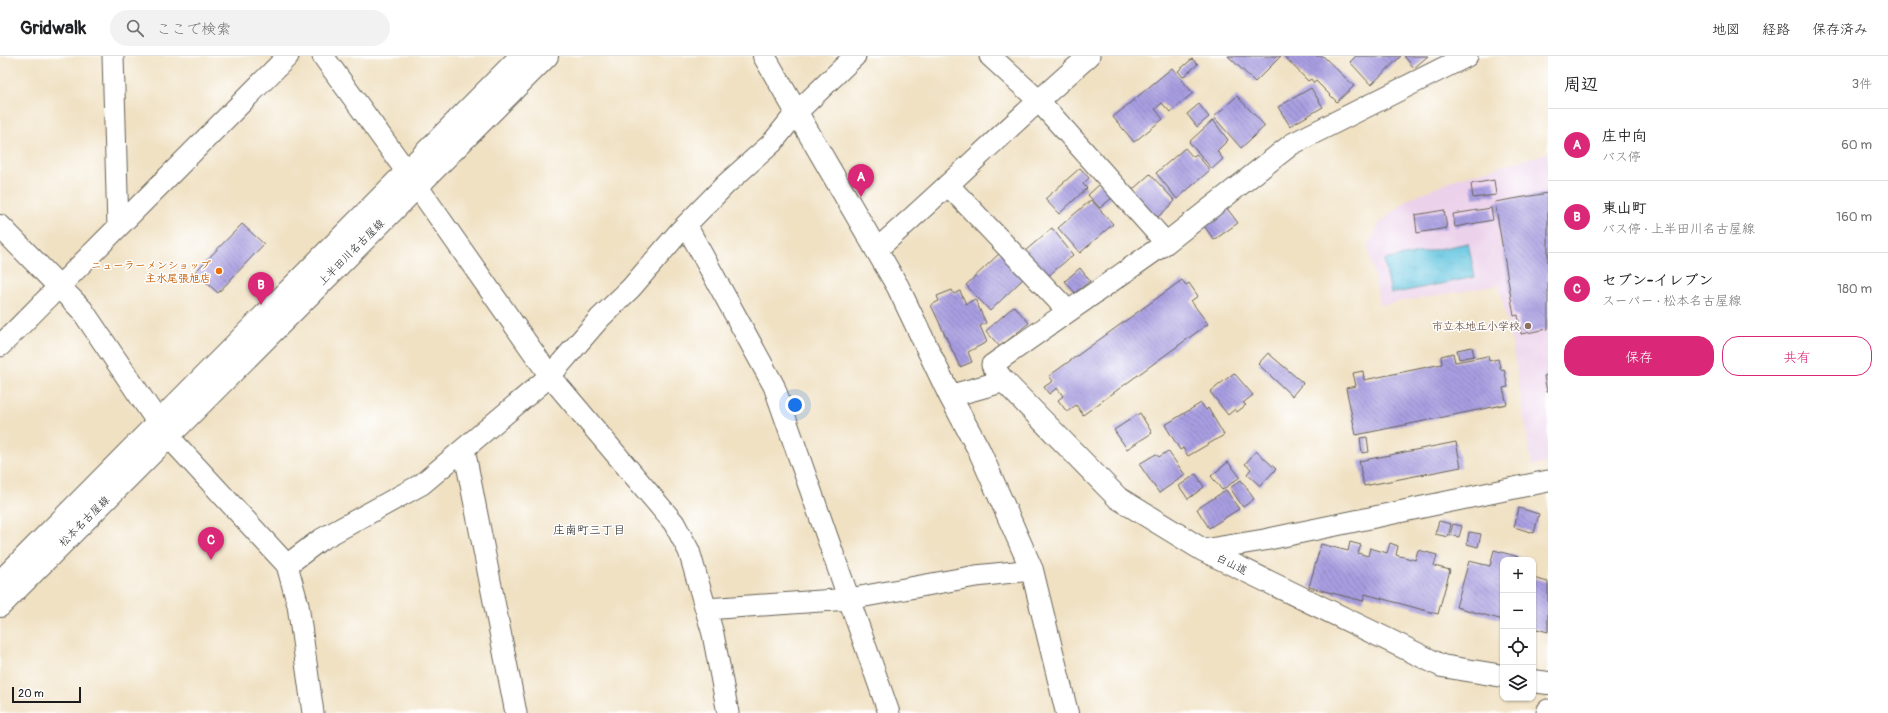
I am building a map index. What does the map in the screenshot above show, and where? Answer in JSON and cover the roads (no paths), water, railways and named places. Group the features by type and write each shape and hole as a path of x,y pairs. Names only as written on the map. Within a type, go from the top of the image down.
{"main road":[{"name":"上半田川名古屋線","path":"412,178 520,56"},
{"name":"上半田川名古屋線","path":"163,429 412,178 547,56"},
{"path":"764,56 898,288 950,396 979,450 1032,570 1067,713"},
{"path":"0,226 82,310 163,429"},
{"path":"950,396 1004,381"},
{"name":"白山道","path":"1004,381 1118,498 1203,550 1442,666 1500,676"},
{"name":"松本名古屋線","path":"0,582 163,429"},
{"name":"松本名古屋線","path":"0,606 163,429"},
{"path":"1536,681 1548,683"}],"street":[{"path":"113,56 118,227"},
{"path":"0,346 288,56"},
{"path":"323,56 412,178 550,376 674,523 690,551 713,634 728,713"},
{"path":"288,565 320,540 422,484 550,376 600,318 631,288 686,225 726,184 772,144 796,113 855,56"},
{"path":"990,56 1038,100 1166,243"},
{"path":"876,250 949,186 1038,100 1089,56"},
{"path":"1004,381 992,365 1166,243 1292,144 1455,58"},
{"path":"949,186 1068,311"},
{"path":"686,225 774,386 889,713"},
{"path":"163,429 288,565 298,604 313,713"},
{"path":"464,449 516,713"},
{"path":"1203,550 1272,539 1517,489 1548,481"},
{"path":"706,609 849,599 976,576 1032,570"}],"water":[{"path":"1468,243 1475,277 1391,294 1384,260"}],"place":[{"name":"庄中向","path":"861,197"},
{"name":"ニューラーメンショップ 主水尾張旭店","path":"219,271"},
{"name":"東山町","path":"261,305"},
{"name":"市立本地丘小学校","path":"1528,326"},
{"name":"セブン-イレブン","path":"211,560"}],"district":[{"name":"庄南町三丁目","path":"589,530"}]}
